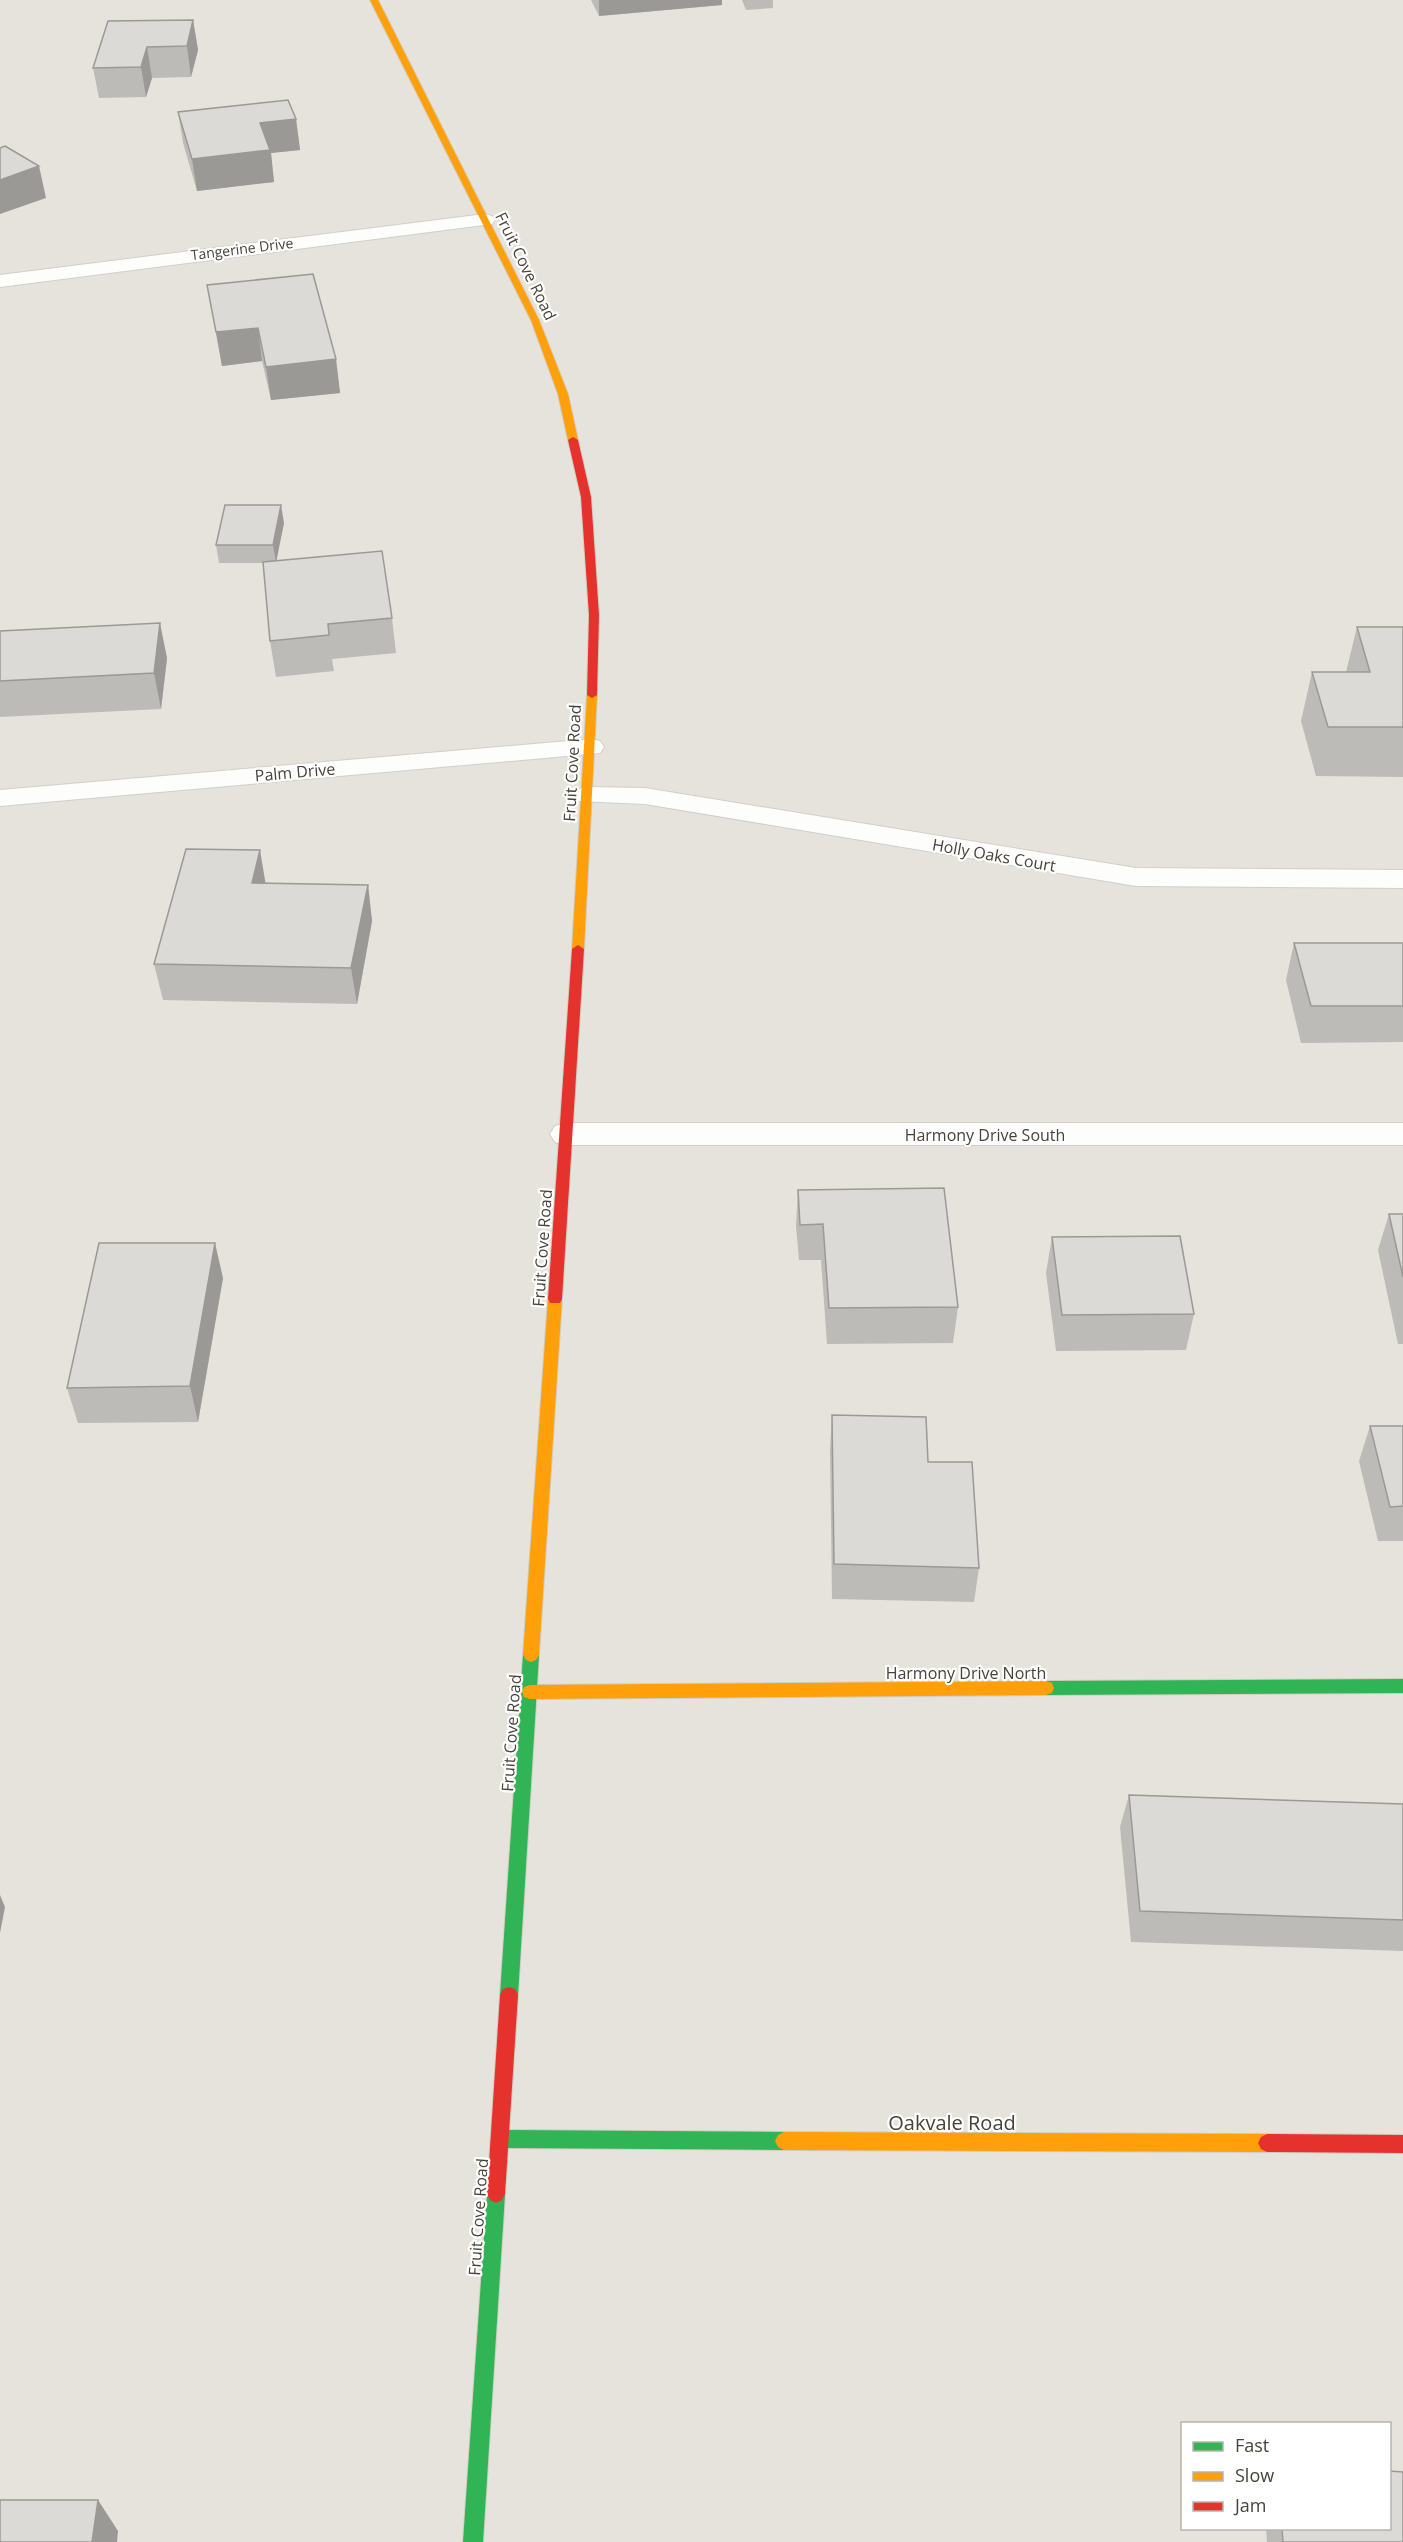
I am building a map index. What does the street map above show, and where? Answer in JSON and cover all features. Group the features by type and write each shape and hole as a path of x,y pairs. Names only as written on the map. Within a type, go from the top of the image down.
{"street":[{"name":"Fruit Cove Road","path":"374,0 535,320 563,394 586,497 585,512 594,615 588,795 473,2542"},
{"name":"Tangerine Drive","path":"0,281 485,220"},
{"name":"Palm Drive","path":"0,798 591,747"},
{"name":"Holly Oaks Court","path":"588,795 645,796 1136,877 1403,879"},
{"name":"Harmony Drive South","path":"566,1134 767,1136 1403,1134"},
{"name":"Harmony Drive North","path":"530,1692 1403,1686"},
{"name":"Oakvale Road","path":"500,2139 1403,2144"}],"shaded area":[{"path":"0,0 1403,0 1403,2542 0,2542"}],"building":[{"path":"193,20 187,46 147,47 141,67 93,68 108,21"},
{"path":"288,100 296,119 260,123 270,150 192,159 178,112"},
{"path":"5,146 39,166 0,180 0,148"},
{"path":"313,274 336,359 266,367 258,328 216,332 207,285"},
{"path":"225,505 281,505 273,545 216,545"},
{"path":"382,551 392,618 328,624 329,635 270,641 263,562"},
{"path":"160,623 154,673 0,681 0,631"},
{"path":"1357,627 1403,627 1403,727 1328,727 1312,672 1370,672"},
{"path":"186,849 260,850 252,883 368,885 351,968 154,964"},
{"path":"1294,943 1403,943 1403,1006 1311,1006"},
{"path":"944,1188 958,1307 829,1308 823,1224 800,1225 798,1190"},
{"path":"1389,1214 1403,1214 1403,1277"},
{"path":"1180,1236 1194,1314 1062,1315 1052,1237"},
{"path":"99,1243 215,1243 190,1386 67,1388"},
{"path":"832,1415 926,1417 928,1462 972,1462 979,1568 834,1564"},
{"path":"1370,1426 1403,1426 1403,1506 1390,1507"},
{"path":"1129,1795 1403,1804 1403,1920 1140,1911"},
{"path":"1391,2471 1403,2472 1403,2542 1283,2542 1282,2530 1391,2530"},
{"path":"0,2500 98,2500 92,2542 0,2542"}],"traffic: fast":[{"path":"509,1995 531,1655"},
{"path":"1046,1688 1403,1686"},
{"path":"500,2139 784,2141"},
{"path":"473,2542 496,2194"}],"traffic: slow":[{"path":"374,0 535,320 563,394 573,440"},
{"path":"578,949 592,695"},
{"path":"531,1655 555,1299"},
{"path":"530,1692 1046,1688"},
{"path":"784,2141 1267,2143"}],"traffic: jam":[{"path":"573,440 586,497 594,615 592,695"},
{"path":"555,1299 578,949"},
{"path":"496,2194 509,1995"},
{"path":"1267,2143 1403,2144"}]}
